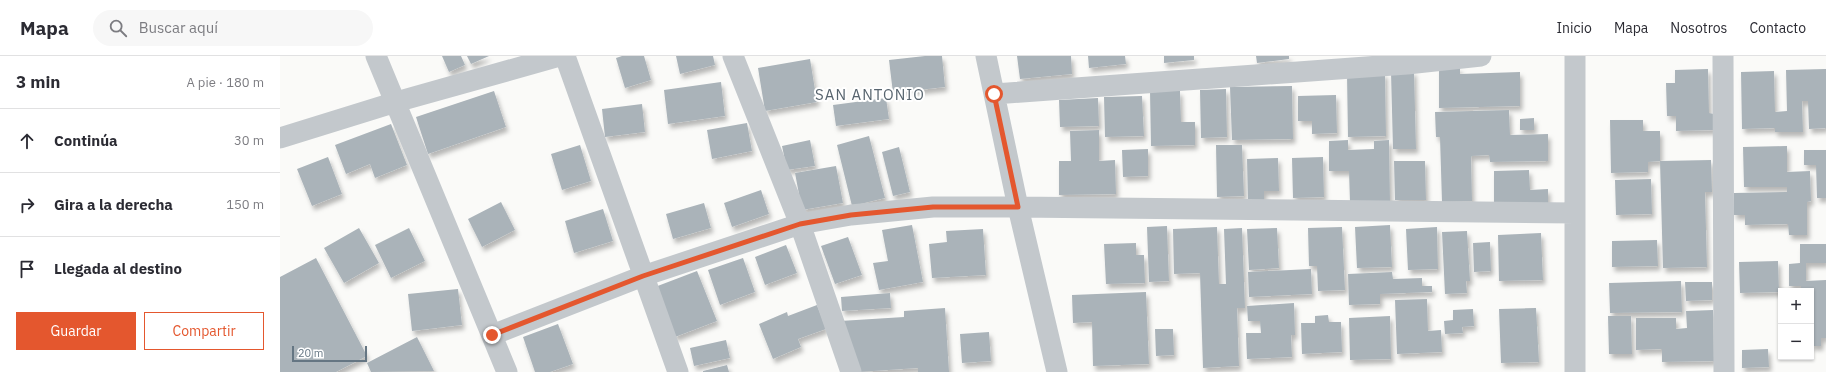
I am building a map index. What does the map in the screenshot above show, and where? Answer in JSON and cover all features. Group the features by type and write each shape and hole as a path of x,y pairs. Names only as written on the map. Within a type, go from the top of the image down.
{"street":[{"path":"376,56 507,372"},
{"path":"280,138 396,102 560,56"},
{"path":"565,56 678,372"},
{"path":"733,56 800,224 850,372"},
{"path":"986,56 1018,207 1057,372"},
{"path":"994,94 1309,63 1481,56"},
{"path":"1575,56 1575,372"},
{"path":"1723,56 1724,372"},
{"path":"492,335 643,276 800,224 851,215 933,207 1575,213"}],"building":[{"path":"442,56 461,56 465,65 449,72"},
{"path":"467,56 489,56 471,64"},
{"path":"622,56 644,56 651,80 625,88 616,58"},
{"path":"676,56 713,56 715,65 680,74"},
{"path":"925,56 942,56 945,87 893,93 889,60"},
{"path":"1017,56 1071,56 1072,74 1020,79"},
{"path":"1088,56 1125,56 1126,64 1089,68"},
{"path":"1164,56 1194,56 1194,60 1164,63"},
{"path":"1256,56 1289,56 1289,59 1257,63"},
{"path":"810,59 817,102 765,111 758,68"},
{"path":"1439,68 1460,68 1460,74 1520,72 1520,106 1439,108"},
{"path":"1708,69 1709,113 1714,114 1714,130 1676,131 1676,116 1667,116 1666,83 1675,83 1675,70"},
{"path":"1826,69 1826,128 1809,129 1808,101 1802,101 1803,132 1775,132 1775,128 1742,129 1741,72 1774,71 1775,112 1787,111 1786,70"},
{"path":"1414,71 1416,149 1393,149 1391,72"},
{"path":"1385,73 1386,136 1348,137 1347,74"},
{"path":"721,82 725,116 668,124 664,90"},
{"path":"1292,86 1293,139 1232,140 1230,87"},
{"path":"1226,89 1227,137 1201,138 1200,90"},
{"path":"494,91 506,127 428,154 416,117"},
{"path":"1150,91 1180,91 1181,122 1195,122 1195,145 1151,146"},
{"path":"1336,95 1337,133 1312,134 1312,121 1298,121 1298,96"},
{"path":"1142,96 1144,136 1105,137 1104,97"},
{"path":"886,98 889,119 836,126 833,105"},
{"path":"1098,98 1099,126 1060,127 1059,100"},
{"path":"642,104 645,132 605,137 602,109"},
{"path":"1509,110 1510,135 1548,134 1548,161 1490,162 1489,155 1471,156 1472,201 1442,202 1440,137 1436,137 1435,112"},
{"path":"1534,118 1534,130 1520,130 1520,119"},
{"path":"1610,120 1643,120 1643,131 1660,131 1660,161 1648,162 1648,172 1611,173"},
{"path":"747,123 752,151 712,159 707,130"},
{"path":"391,124 407,165 375,178 370,164 346,174 335,145"},
{"path":"1099,130 1099,161 1115,160 1116,194 1059,195 1059,161 1071,161 1070,131"},
{"path":"869,136 885,198 852,206 837,145"},
{"path":"810,140 815,166 787,170 782,146"},
{"path":"1348,140 1348,150 1374,149 1374,141 1389,140 1390,202 1350,202 1349,171 1329,171 1329,141"},
{"path":"580,145 591,181 562,190 551,154"},
{"path":"1216,145 1242,145 1244,196 1217,197"},
{"path":"1787,146 1787,172 1810,171 1811,201 1807,202 1807,235 1789,235 1788,224 1745,225 1745,215 1734,215 1734,193 1787,192 1787,187 1744,187 1743,147"},
{"path":"899,147 910,192 893,196 882,152"},
{"path":"1148,149 1148,176 1123,177 1122,150"},
{"path":"1804,150 1826,150 1826,198 1817,198 1816,165 1804,165"},
{"path":"328,157 342,194 312,206 297,169"},
{"path":"1323,157 1324,197 1293,198 1292,158"},
{"path":"1278,158 1279,191 1264,191 1264,202 1248,202 1247,159"},
{"path":"1711,160 1712,192 1705,192 1707,267 1663,268 1660,161"},
{"path":"1394,161 1425,161 1426,200 1395,200"},
{"path":"836,166 843,203 802,210 795,173"},
{"path":"1529,170 1530,190 1548,189 1548,203 1494,204 1494,171"},
{"path":"1651,179 1652,214 1616,215 1615,180"},
{"path":"761,190 769,214 732,227 724,203"},
{"path":"501,202 515,230 482,247 468,219"},
{"path":"704,203 711,228 673,239 666,214"},
{"path":"603,209 613,241 574,253 565,221"},
{"path":"912,225 923,282 879,290 873,263 888,261 882,230"},
{"path":"1390,225 1392,267 1357,268 1355,227"},
{"path":"1167,226 1169,281 1149,282 1147,227"},
{"path":"1217,227 1219,284 1226,284 1224,229 1242,228 1245,308 1237,308 1239,366 1203,368 1200,273 1174,274 1173,229"},
{"path":"1342,227 1345,290 1318,291 1317,266 1309,266 1308,228"},
{"path":"1437,227 1438,269 1408,270 1406,229"},
{"path":"359,228 379,263 344,283 324,248"},
{"path":"409,228 425,261 391,278 375,245"},
{"path":"1277,228 1279,268 1249,270 1247,229"},
{"path":"983,229 986,275 932,278 929,244 947,242 946,231"},
{"path":"1467,231 1470,281 1466,281 1467,293 1445,294 1442,232"},
{"path":"1541,233 1543,280 1499,281 1498,235"},
{"path":"848,237 862,275 835,284 821,246"},
{"path":"1657,240 1658,266 1612,267 1612,241"},
{"path":"1490,242 1491,271 1474,272 1473,243"},
{"path":"1136,243 1136,255 1144,255 1145,283 1106,284 1104,244"},
{"path":"1800,244 1826,244 1826,263 1806,263 1806,281 1826,280 1826,338 1821,338 1821,346 1814,346 1814,288 1789,286 1789,264 1800,263"},
{"path":"786,245 797,273 765,285 755,257"},
{"path":"316,258 367,356 336,372 280,372 280,277"},
{"path":"743,258 755,292 720,305 708,270"},
{"path":"1778,261 1778,292 1740,293 1739,262"},
{"path":"1311,269 1312,294 1249,297 1248,272"},
{"path":"697,271 717,321 675,337 655,287"},
{"path":"1392,272 1393,279 1422,278 1422,286 1432,286 1432,292 1380,294 1380,304 1349,305 1348,274"},
{"path":"1681,281 1682,312 1610,313 1609,283"},
{"path":"1685,282 1712,282 1712,300 1686,301"},
{"path":"458,289 462,325 412,331 408,294"},
{"path":"1146,292 1149,364 1093,366 1092,322 1073,323 1072,295"},
{"path":"890,293 891,308 842,311 841,297"},
{"path":"1427,299 1428,331 1441,330 1442,352 1397,354 1395,300"},
{"path":"1294,303 1295,335 1291,335 1292,357 1247,359 1246,333 1261,333 1260,321 1248,321 1247,306"},
{"path":"817,305 826,329 798,339 801,347 773,359 759,324 787,312 788,316"},
{"path":"945,308 949,372 918,372 918,368 858,372 840,321 904,317 904,311"},
{"path":"1536,308 1539,362 1501,363 1499,309"},
{"path":"1473,309 1474,326 1462,327 1463,333 1445,334 1444,321 1453,320 1453,310"},
{"path":"1713,310 1714,361 1662,362 1662,349 1636,350 1636,318 1676,318 1676,329 1687,328 1686,311"},
{"path":"1328,315 1329,322 1341,322 1342,352 1302,354 1301,323 1315,323 1315,316"},
{"path":"1390,316 1391,359 1350,360 1349,318"},
{"path":"1608,316 1631,316 1632,354 1609,354"},
{"path":"558,324 573,364 550,372 535,372 523,337"},
{"path":"1155,329 1173,329 1174,355 1156,356"},
{"path":"989,332 991,361 962,363 960,334"},
{"path":"417,337 434,371 371,372 367,363"},
{"path":"726,340 730,358 694,366 690,348"},
{"path":"1768,349 1769,367 1742,368 1742,350"},
{"path":"727,365 729,372 703,372 703,371"}],"district":[{"name":"SAN ANTONIO","path":"870,95"}],"route":[{"path":"492,335 643,276 800,224 851,215 933,207 1018,207 994,94"}]}
